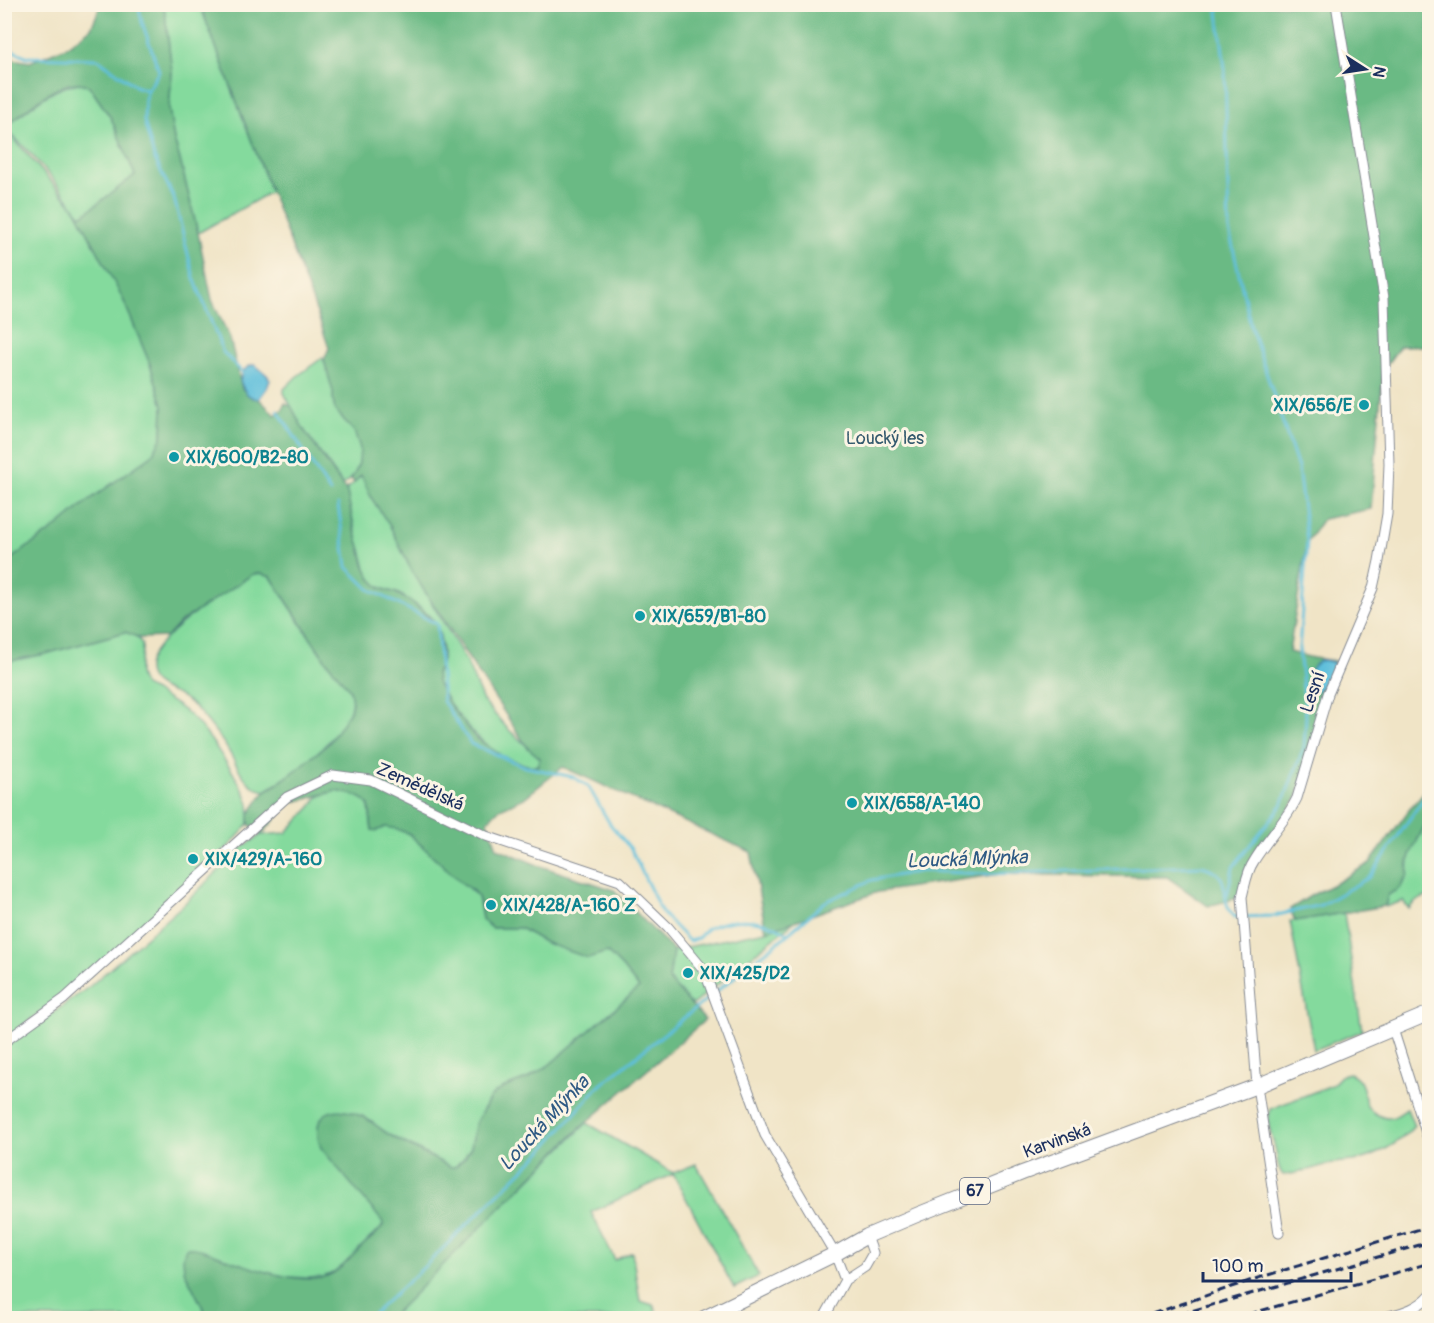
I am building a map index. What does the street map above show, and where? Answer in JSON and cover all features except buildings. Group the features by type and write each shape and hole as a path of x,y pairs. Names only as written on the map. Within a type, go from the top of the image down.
{"main road":[{"name":"Karvinská","path":"704,1318 867,1236 919,1214 1257,1086 1430,1012"}],"street":[{"name":"Lesní","path":"1279,1233 1257,1086 1242,897 1246,877 1253,861 1290,812 1297,798 1328,694 1373,588 1387,514 1389,464 1384,298 1336,4"},
{"name":"Zemědělská","path":"4,1042 64,999 287,797 333,775 371,780 486,836 620,881 668,927 704,970 765,1135 835,1254 845,1280"},
{"path":"1393,1029 1430,1145"},
{"path":"824,1318 845,1280 866,1267 873,1253 867,1236"},
{"path":"1382,1318 1418,1306 1430,1296"}],"green space":[{"name":"Loucký les","path":"101,5 164,5 172,72 169,108 174,140 198,233 212,300 230,339 242,388 248,395 259,399 275,415 283,409 285,403 291,406 304,430 347,492 354,528 364,564 371,579 380,588 396,593 413,603 437,625 442,656 441,665 436,673 437,682 452,708 475,737 502,756 529,766 538,766 540,758 527,747 414,575 361,475 354,483 351,478 359,463 360,448 354,431 335,410 333,392 324,360 329,348 200,5 1429,5 1429,346 1400,346 1383,370 1371,509 1323,519 1307,542 1289,652 1335,661 1328,694 1297,798 1253,861 1242,897 1208,906 1167,877 1000,874 878,892 766,931 751,852 563,767 524,798 498,810 487,821 497,848 540,866 614,890 673,950 669,980 705,1020 578,1130 390,1318 208,1318 184,1270 183,1257 186,1248 204,1250 278,1275 308,1279 322,1277 341,1268 382,1227 382,1221 321,1148 318,1126 326,1114 341,1111 361,1116 403,1143 450,1167 455,1167 471,1147 476,1122 496,1092 527,1079 548,1066 639,988 607,952 588,958 546,943 520,928 492,928 482,919 480,903 473,891 409,834 386,827 376,831 372,830 369,805 355,795 336,791 290,803 261,835 249,824 249,814 265,791 295,771 329,743 350,711 352,703 350,690 324,658 271,577 253,574 182,621 167,637 140,638 125,632 45,654 5,662 5,563 152,455 162,437 163,405 150,364 123,299 76,210 80,215 84,214 135,175 111,118 89,86 80,83 61,87 51,92 5,127 5,58 30,62 66,47 91,28"},
{"path":"164,5 200,5 271,192 198,233 174,140 169,108 172,72"},
{"path":"79,83 89,86 111,118 135,175 84,215 80,215 45,170 5,129 48,95"},
{"path":"5,131 76,210 123,299 150,364 163,405 162,437 152,455 5,563"},
{"path":"322,358 333,392 334,406 354,431 360,446 358,468 349,481 343,485 304,430 284,393 284,389 296,377"},
{"path":"361,474 372,499 390,526 408,564 467,663 483,701 508,729 540,758 538,766 524,765 497,753 473,733 446,698 437,682 442,656 441,638 436,624 429,615 413,603 397,593 380,587 371,579 366,569 346,489"},
{"path":"253,574 271,577 317,648 348,687 351,704 346,719 336,734 307,762 265,791 254,787 245,778 225,745 197,709 181,697 156,684 149,675 149,662 157,648 171,633 207,604"},
{"path":"125,632 135,636 141,642 139,669 144,685 180,707 193,719 230,768 249,803 249,824 232,843 87,977 5,1039 5,662 45,654"},
{"path":"1429,786 1429,820 1410,855 1408,875 1400,888 1388,895 1385,906 1295,921 1290,909 1370,863"},
{"path":"336,791 354,795 366,801 372,830 391,827 409,834 478,897 482,919 487,925 492,928 520,928 546,943 607,952 639,988 548,1066 527,1079 496,1092 476,1122 472,1147 455,1167 450,1167 390,1135 362,1116 383,1224 382,1228 333,1273 323,1277 309,1278 288,1277 256,1270 184,1270 208,1318 5,1318 5,1048 90,986 184,904 244,846 261,835 286,833 316,799"},
{"path":"1429,820 1429,896 1418,900 1409,909 1403,901 1385,907 1388,895 1407,878 1410,854"},
{"path":"1344,913 1362,1031 1314,1050 1290,921"},
{"path":"796,920 692,1005 669,980 673,950 766,931"},
{"path":"1349,1073 1360,1081 1366,1103 1373,1112 1390,1118 1407,1109 1414,1126 1394,1144 1369,1157 1283,1175 1269,1126 1270,1109 1332,1085 1342,1075"},
{"path":"587,1123 673,1173 696,1164 759,1276 734,1288 673,1174 591,1212 615,1260 632,1252 640,1301 653,1305 656,1309 654,1318 390,1318 467,1240"}],"water":[{"path":"255,365 270,380 259,399 246,393 240,380 244,370"},
{"path":"1322,660 1334,663 1328,679 1317,691 1309,675 1316,663"}],"waterway":[{"path":"138,4 159,71 145,99 144,121 154,157 174,198 194,278 223,352 245,375"},
{"path":"1217,4 1225,69 1229,230 1251,327 1298,468 1307,541 1299,649 1306,716 1304,747 1282,805 1233,867 1227,896"},
{"path":"4,47 28,57 98,59 137,87 147,90"},
{"path":"278,411 330,492"},
{"path":"338,505 347,567 369,589 437,624 443,701 471,744 526,767 573,777 588,786 610,824 631,849 662,913 689,941 698,938 705,930 718,924 749,920 769,924 788,934"},
{"name":"Loucká Mlýnka","path":"369,1318 541,1152 598,1087 825,902 872,880 922,871 987,874 1202,866 1219,875 1223,882 1227,903 1235,917 1273,916 1321,905 1370,877 1430,789"}],"railway":[{"path":"1140,1318 1258,1278 1430,1226"},
{"path":"1167,1318 1430,1242"},
{"path":"1235,1318 1430,1263"}],"place":[{"name":"XIX/656/E","path":"1364,405"},
{"name":"XIX/600/B2-80","path":"174,457"},
{"name":"XIX/659/B1-80","path":"640,616"},
{"name":"XIX/658/A-140","path":"852,803"},
{"name":"XIX/429/A-160","path":"193,859"},
{"name":"XIX/428/A-160 Z","path":"491,905"},
{"name":"XIX/425/D2","path":"688,973"}]}
